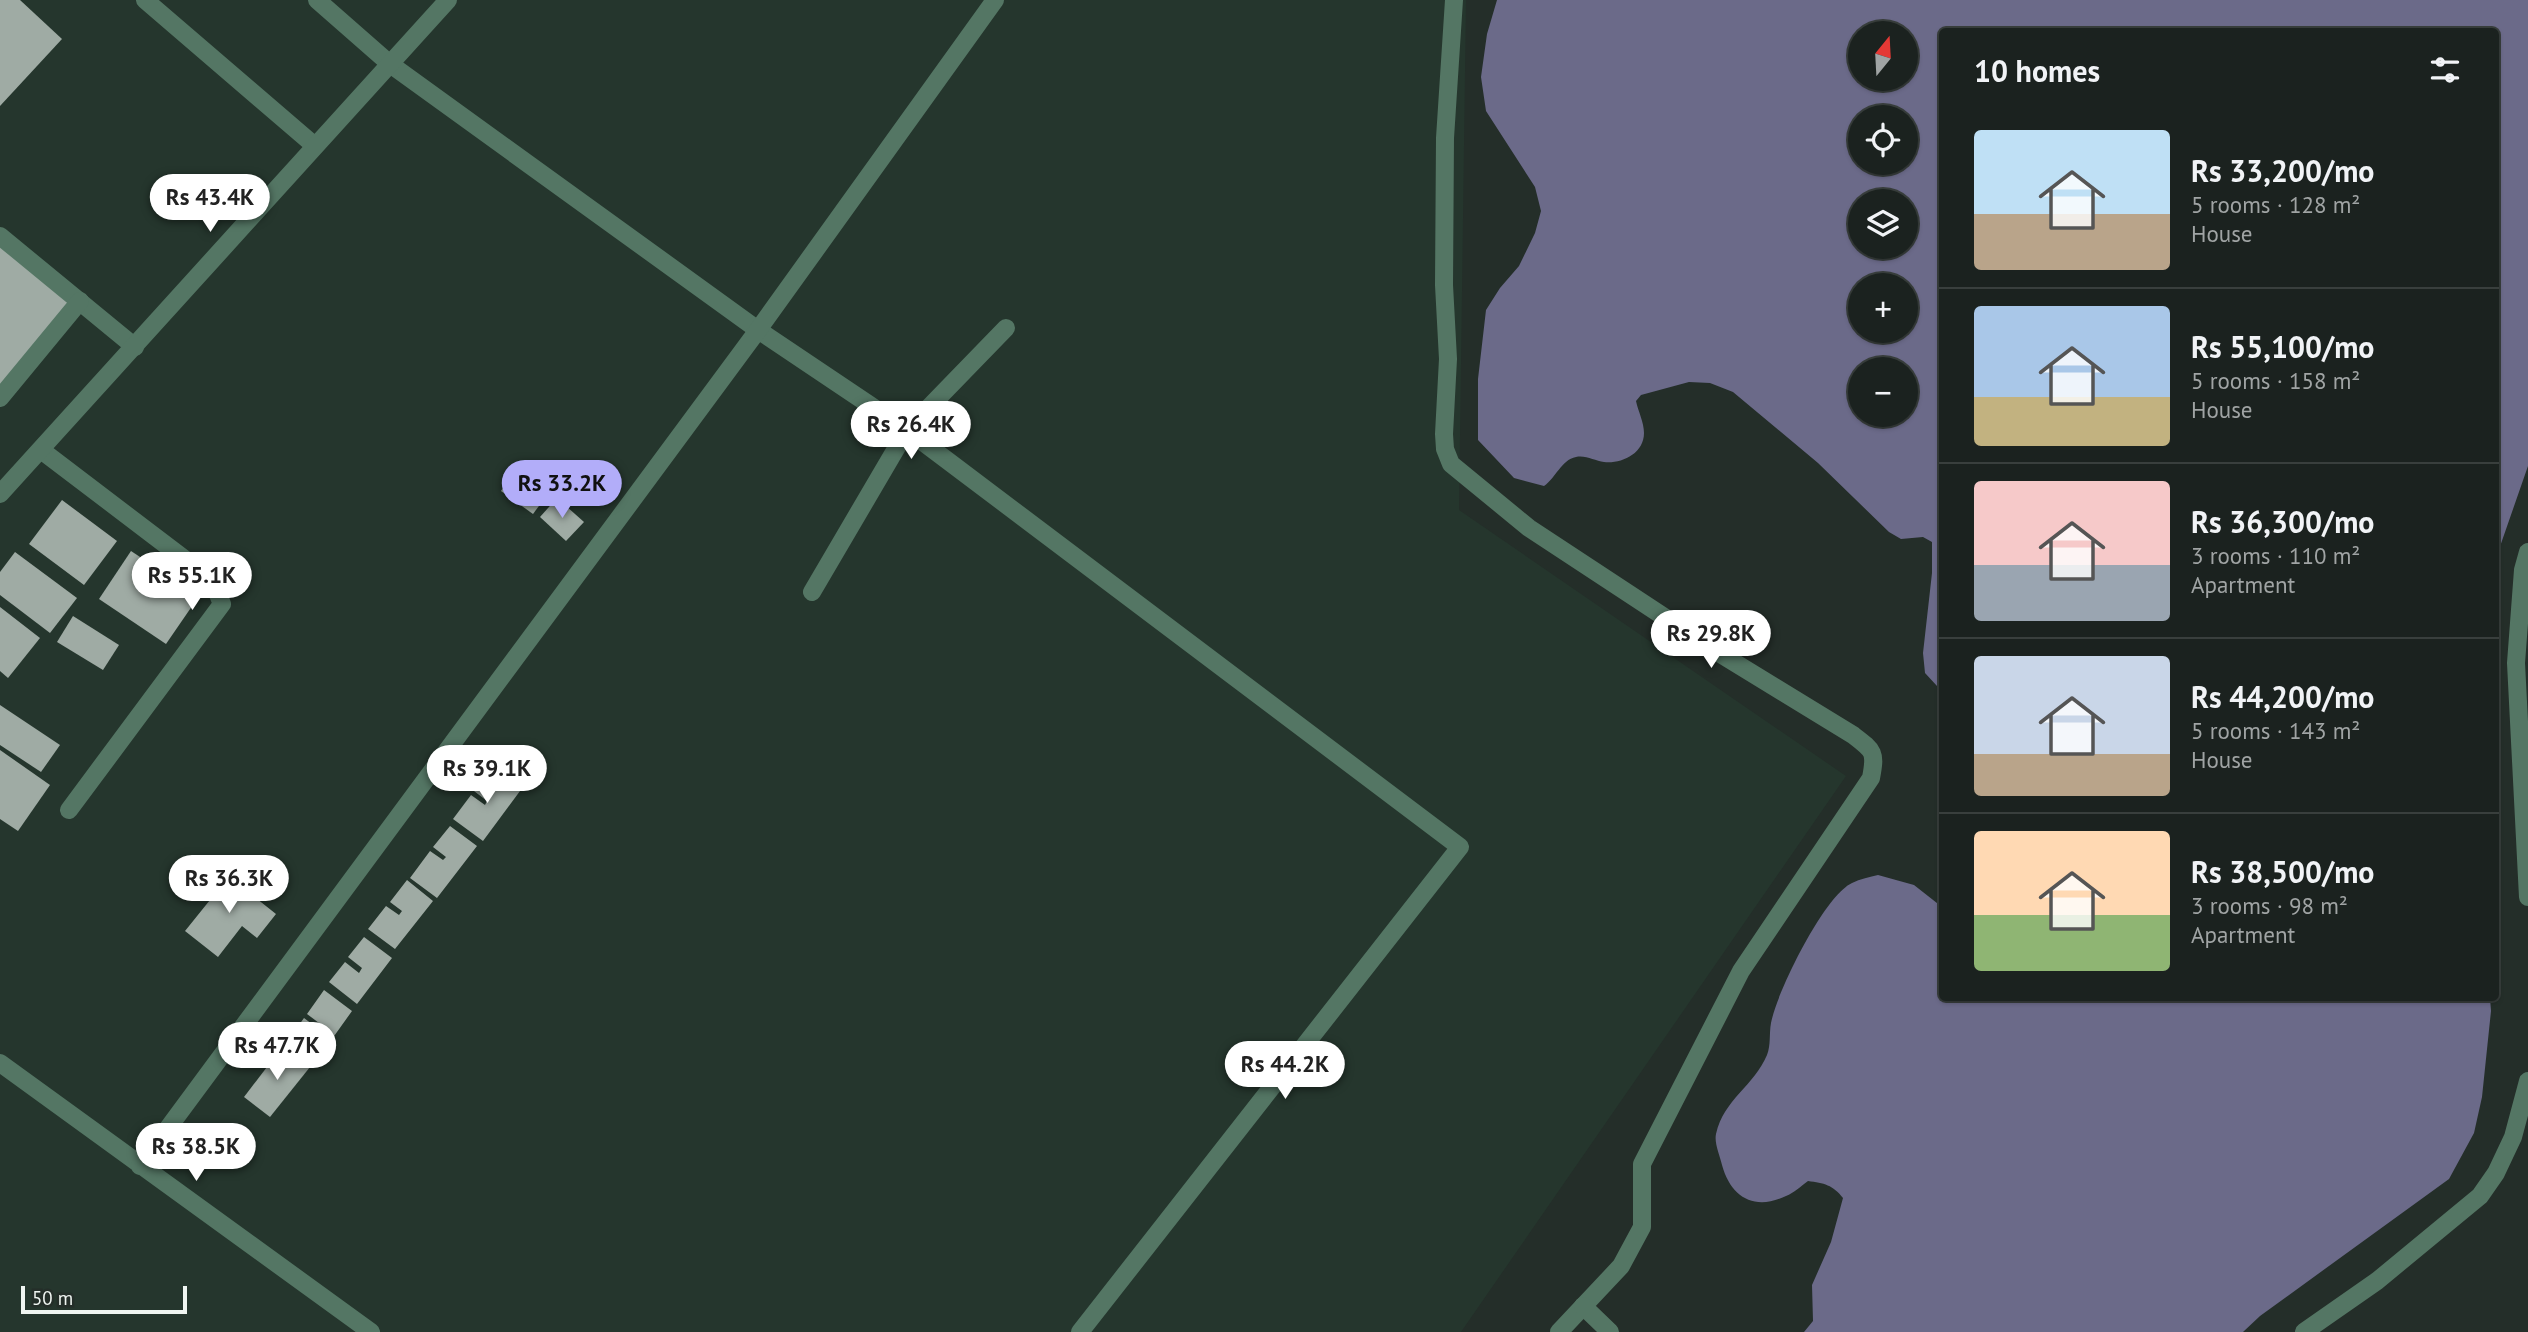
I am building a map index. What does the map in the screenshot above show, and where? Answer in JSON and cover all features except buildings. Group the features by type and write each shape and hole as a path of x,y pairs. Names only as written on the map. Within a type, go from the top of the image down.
{"street":[{"path":"145,0 315,146"},
{"path":"317,0 390,64 758,330 907,430 1460,847 1080,1332"},
{"path":"0,494 448,0"},
{"path":"140,1166 758,330 995,0"},
{"path":"1454,0 1445,138 1444,285 1448,359 1444,434 1445,449 1451,464 1530,528 1763,681 1853,735 1871,749 1874,758 1871,778 1741,971 1642,1164 1642,1227 1621,1266 1559,1332"},
{"path":"0,236 135,347"},
{"path":"0,398 80,301"},
{"path":"812,592 907,430 1006,328"},
{"path":"41,450 212,580 222,604 69,810"},
{"path":"2528,552 2523,570 2516,663 2528,897"},
{"path":"0,1063 371,1332"},
{"path":"2304,1332 2377,1281 2480,1195 2496,1173 2514,1136 2528,1081"},
{"path":"1583,1306 1610,1332"}],"shaded area":[{"path":"0,0 1466,0 1459,510 1846,776 1461,1332 0,1332"}],"water":[{"path":"1497,0 2528,0 2528,466 2499,549 2499,28 1939,28 1939,686 1925,673 1923,653 1932,573 1932,542 1923,537 1901,539 1889,532 1818,463 1733,392 1710,383 1689,382 1641,395 1636,401 1644,433 1636,452 1611,462 1576,457 1562,465 1544,486 1514,478 1478,440 1478,379 1486,310 1519,266 1535,233 1541,211 1535,187 1486,111 1481,77 1487,34"},
{"path":"1878,875 1914,885 1939,905 1939,1001 2490,1001 2482,1097 2474,1133 2449,1179 2260,1316 2243,1332 1804,1332 1813,1321 1812,1285 1831,1242 1843,1198 1828,1185 1808,1181 1792,1193 1775,1200 1764,1202 1746,1198 1731,1186 1726,1176 1716,1145 1716,1134 1726,1111 1755,1076 1767,1055 1775,1009 1803,946 1828,906 1841,891 1855,882"}]}
